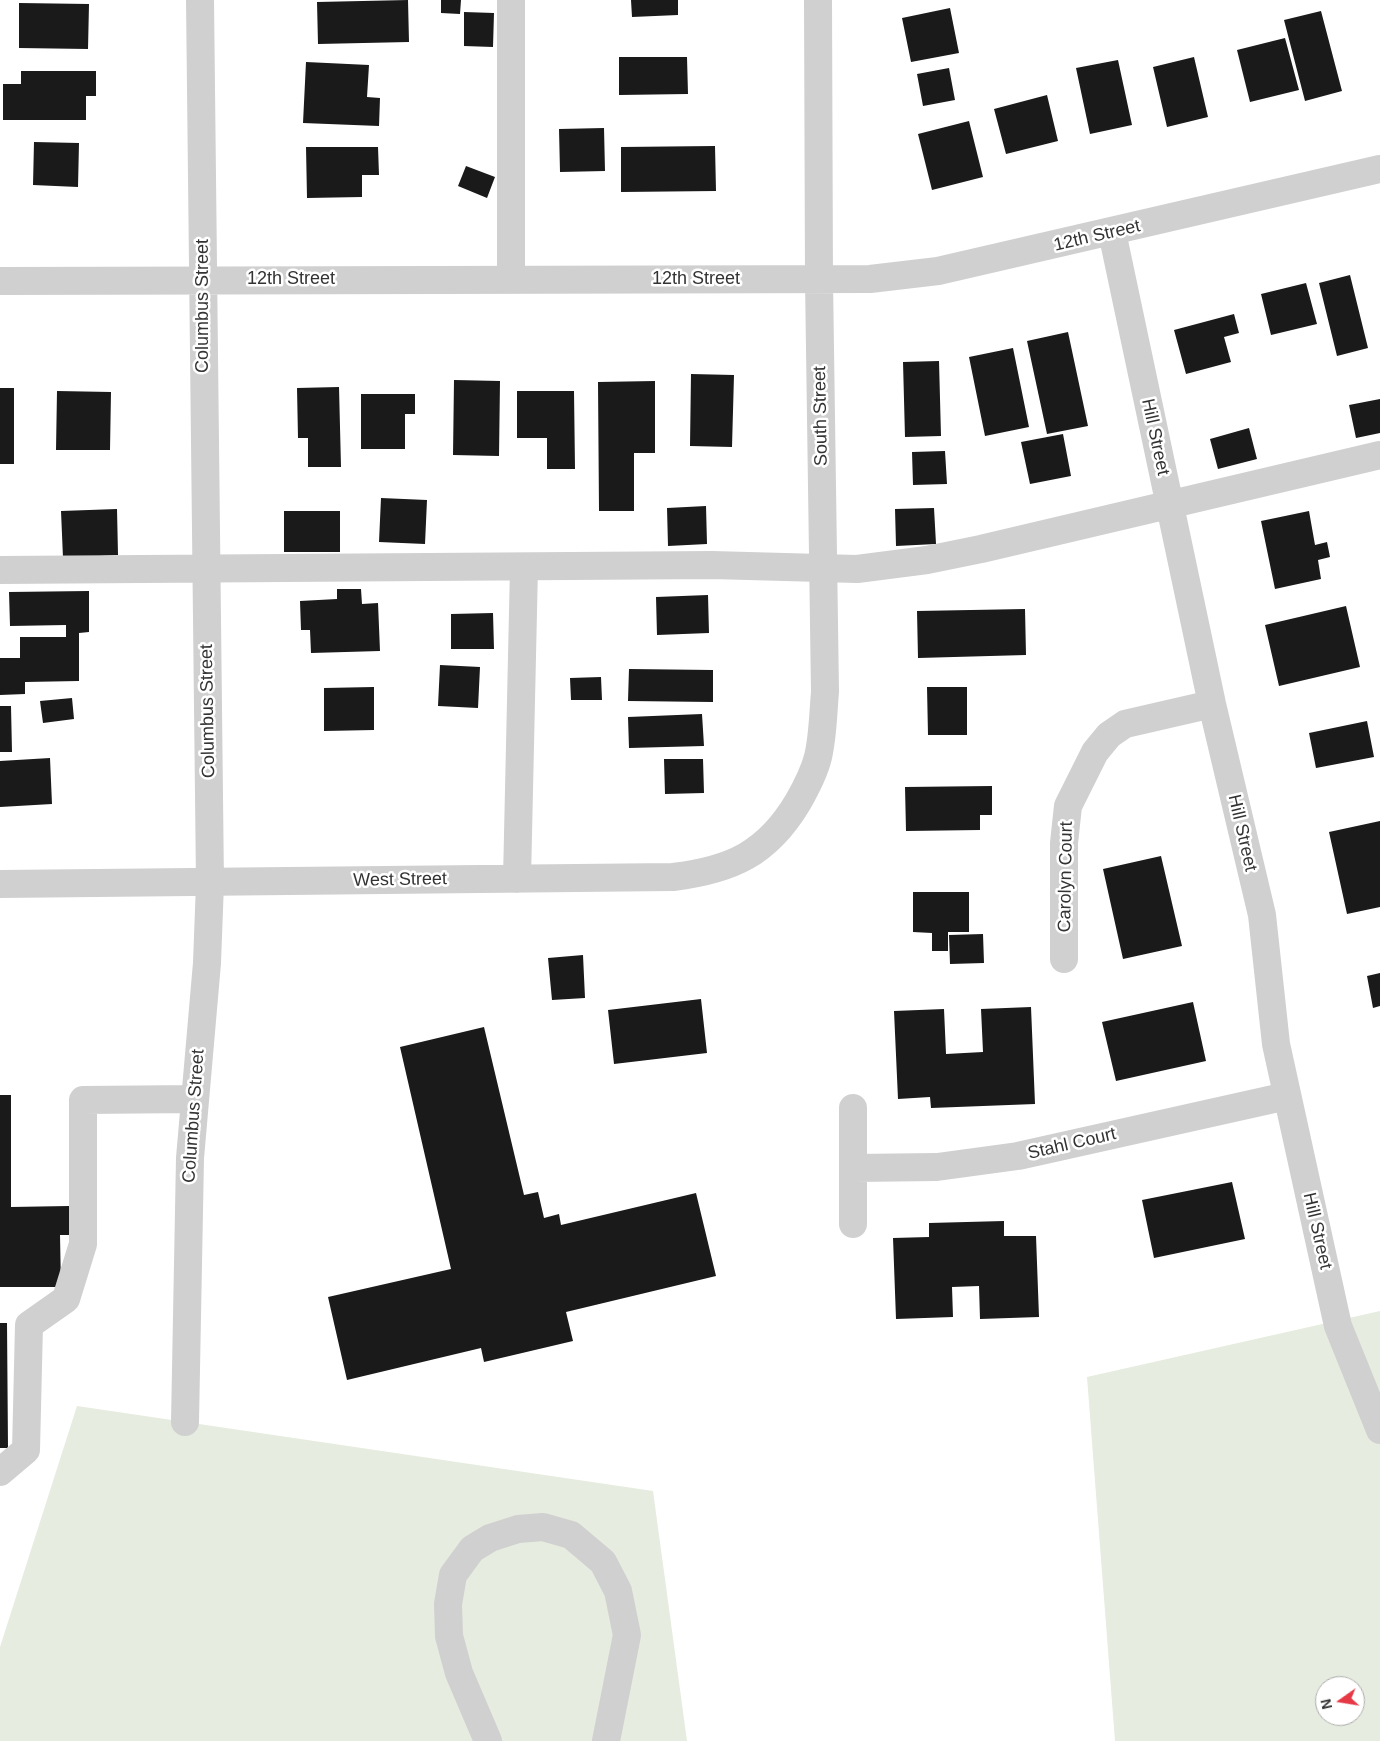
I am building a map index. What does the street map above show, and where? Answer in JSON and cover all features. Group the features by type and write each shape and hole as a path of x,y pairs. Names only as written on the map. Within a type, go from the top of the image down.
{"street":[{"name":"Columbus Street","path":"185,1422 187,1255 194,1099 207,963 210,883 200,0"},
{"path":"511,0 511,279"},
{"name":"South Street","path":"785,824 811,776 818,756 825,692 819,280 818,0"},
{"name":"12th Street","path":"0,281 202,279 870,279 938,272 1380,169"},
{"name":"Hill Street","path":"1112,232 1212,704 1262,915 1276,1044 1338,1326 1380,1430"},
{"path":"0,570 712,565 857,570 926,560 1380,455"},
{"path":"517,879 524,567"},
{"name":"Carolyn Court","path":"1064,959 1064,843 1068,806 1094,752 1109,735 1125,724 1212,704"},
{"name":"West Street","path":"0,884 673,877 713,871 748,856 771,839 785,824"},
{"name":"Stahl Court","path":"854,1168 937,1167 1018,1156 1287,1096"},
{"path":"0,1472 26,1450 30,1325 66,1299 83,1244 83,1100 194,1099"},
{"path":"853,1108 853,1224"},
{"path":"488,1741 458,1673 449,1636 448,1604 454,1575 472,1549 490,1538 518,1529 543,1527 571,1535 603,1562 618,1591 627,1635 606,1741"}],"shaded area":[{"path":"1380,1311 1380,1741 1115,1741 1087,1377"},
{"path":"77,1406 653,1491 687,1741 0,1741 0,1647"}],"building":[{"path":"408,0 409,42 318,44 317,2"},
{"path":"441,0 461,0 460,14 441,13"},
{"path":"631,0 678,0 678,15 632,17"},
{"path":"19,3 89,4 88,49 19,48"},
{"path":"950,8 959,53 911,62 902,18"},
{"path":"1321,11 1342,91 1305,101 1284,20"},
{"path":"464,12 494,13 493,47 464,46"},
{"path":"1285,38 1299,90 1250,102 1237,50"},
{"path":"619,57 687,57 688,94 619,95"},
{"path":"1194,57 1208,117 1167,127 1153,67"},
{"path":"1118,60 1132,125 1090,134 1076,68"},
{"path":"306,62 369,65 367,97 380,98 379,126 303,123"},
{"path":"949,68 955,100 923,106 917,74"},
{"path":"21,71 96,71 96,96 86,96 86,120 3,120 3,84 21,84"},
{"path":"1047,95 1058,141 1006,154 994,109"},
{"path":"969,121 983,177 932,190 918,134"},
{"path":"604,128 605,171 560,172 559,129"},
{"path":"34,142 79,143 78,187 33,185"},
{"path":"715,146 716,191 621,192 621,147"},
{"path":"306,147 378,147 379,175 362,175 362,197 307,198"},
{"path":"466,166 495,177 487,198 458,186"},
{"path":"1350,275 1368,348 1337,356 1319,283"},
{"path":"1306,283 1317,324 1271,335 1261,294"},
{"path":"1234,314 1239,333 1224,337 1231,362 1186,374 1174,330"},
{"path":"1068,332 1088,426 1047,434 1027,341"},
{"path":"1013,348 1029,427 985,436 969,357"},
{"path":"939,361 941,436 905,437 903,362"},
{"path":"691,374 734,375 732,447 690,446"},
{"path":"454,380 500,381 499,456 453,455"},
{"path":"655,381 655,453 634,453 634,511 599,511 598,382"},
{"path":"339,387 341,467 308,467 308,438 298,438 297,388"},
{"path":"0,388 14,388 14,464 0,464"},
{"path":"57,391 111,392 110,450 56,450"},
{"path":"517,391 574,391 575,469 547,469 547,438 517,438"},
{"path":"361,394 415,394 415,414 405,414 405,449 361,449"},
{"path":"1380,399 1380,433 1356,438 1349,405"},
{"path":"1249,428 1257,459 1218,469 1210,439"},
{"path":"1063,434 1071,476 1030,484 1021,442"},
{"path":"945,451 947,484 913,485 912,452"},
{"path":"381,498 427,500 425,544 379,542"},
{"path":"706,506 707,544 668,546 667,508"},
{"path":"934,508 936,544 896,546 895,509"},
{"path":"117,509 118,555 63,558 61,511"},
{"path":"284,511 340,511 340,552 284,552"},
{"path":"1309,511 1315,545 1327,542 1330,557 1318,560 1321,579 1275,589 1261,521"},
{"path":"337,589 361,589 362,604 378,603 380,651 311,653 310,630 301,630 300,601 337,599"},
{"path":"89,591 89,632 79,633 79,681 25,682 25,694 0,695 0,658 20,658 20,637 66,637 66,625 10,626 9,592"},
{"path":"708,595 709,633 657,635 656,597"},
{"path":"1346,606 1360,667 1279,686 1265,625"},
{"path":"1025,609 1026,655 918,658 917,611"},
{"path":"493,613 494,649 451,649 451,614"},
{"path":"440,665 480,667 478,708 438,706"},
{"path":"629,669 713,670 713,702 628,701"},
{"path":"601,677 602,700 571,700 570,678"},
{"path":"374,687 374,730 324,731 324,688"},
{"path":"927,687 967,687 967,735 928,735"},
{"path":"72,698 74,719 43,723 40,701"},
{"path":"0,706 11,706 12,752 0,752"},
{"path":"702,714 704,746 629,748 628,717"},
{"path":"1367,721 1374,757 1316,768 1309,733"},
{"path":"50,758 52,804 0,807 0,761"},
{"path":"664,759 703,759 704,793 665,794"},
{"path":"992,786 992,815 980,815 980,830 906,831 905,787"},
{"path":"1380,821 1380,907 1347,914 1329,832"},
{"path":"1161,856 1182,946 1123,959 1103,869"},
{"path":"913,892 969,892 969,932 948,932 948,951 932,951 932,933 913,932"},
{"path":"983,934 984,963 950,964 949,935"},
{"path":"583,955 585,998 552,1000 548,958"},
{"path":"1380,973 1380,1006 1373,1008 1367,976"},
{"path":"701,999 707,1053 614,1064 608,1010"},
{"path":"1193,1002 1206,1061 1116,1081 1102,1022"},
{"path":"1031,1007 1035,1104 931,1108 930,1097 898,1099 894,1011 944,1009 946,1054 983,1052 981,1009"},
{"path":"484,1027 524,1195 538,1192 544,1218 559,1214 561,1225 696,1193 716,1276 566,1312 573,1341 484,1362 481,1348 347,1380 328,1297 451,1269 400,1047"},
{"path":"0,1095 11,1095 11,1207 69,1206 69,1235 60,1235 61,1287 0,1287"},
{"path":"1232,1182 1245,1239 1154,1258 1142,1200"},
{"path":"1004,1221 1004,1236 1036,1236 1039,1317 980,1319 979,1286 952,1287 953,1317 896,1319 893,1238 929,1237 929,1223"},
{"path":"0,1323 7,1323 8,1448 0,1448"}]}
